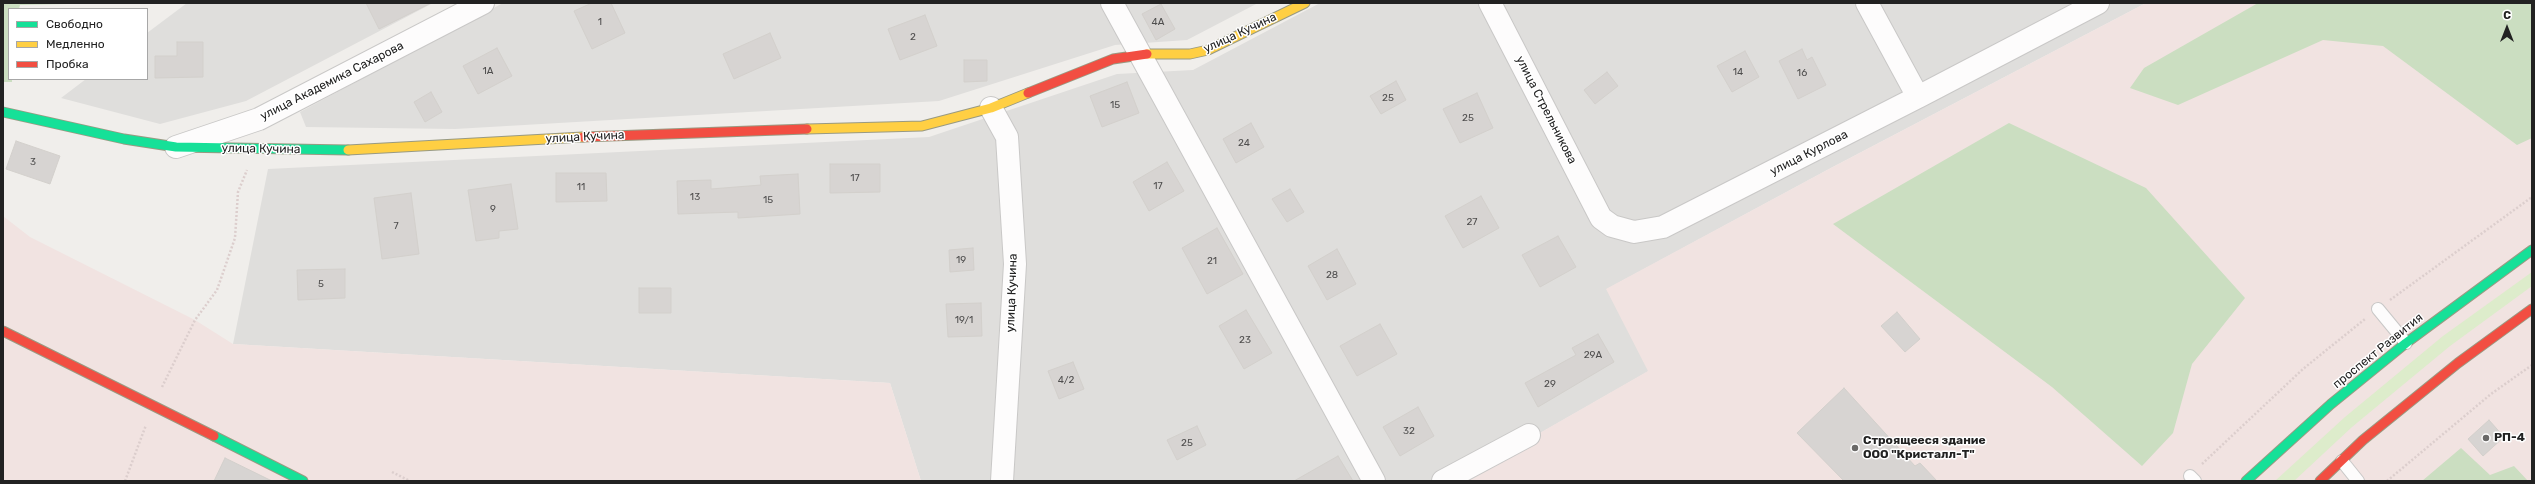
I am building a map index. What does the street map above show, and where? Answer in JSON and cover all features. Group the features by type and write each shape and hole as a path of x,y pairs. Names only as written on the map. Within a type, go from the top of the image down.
{"street":[{"name":"улица Академика Сахарова","path":"176,147 259,119 483,3"},
{"path":"1112,3 1138,54 1374,481"},
{"name":"улица Кучина","path":"3,112 124,138 176,147 257,150 369,150 656,133 922,126 991,108 1113,59 1138,54 1170,56 1208,50 1305,3"},
{"name":"улица Стрельникова","path":"1490,3 1601,218"},
{"path":"1867,3 1918,97"},
{"name":"улица Курлова","path":"1601,218 1612,226 1634,232 1663,227 2098,3"},
{"name":"улица Кучина","path":"991,108 1007,136 1015,264 1002,481"},
{"path":"257,150 249,145 247,136 259,119"},
{"name":"проспект Развития","path":"2246,481 2332,404 2406,343 2532,250"},
{"path":"2320,481 2363,440 2458,363 2532,308"},
{"path":"3,331 303,481"},
{"path":"1443,481 1529,435"}],"lane":[{"path":"2378,309 2406,343"},
{"path":"2342,461 2358,481"}],"path":[{"path":"125,481 153,406 195,320 217,290 235,238 238,192 257,150"},
{"path":"2192,478 2303,369 2378,309 2532,197"},
{"path":"2386,481 2491,394 2532,365"},
{"path":"392,472 410,481"}],"shaded area":[{"path":"187,3 433,3 246,101 160,124 61,98 85,80 148,80 148,32"},
{"path":"503,3 1258,3 1187,40 1115,45 939,101 455,129 306,127 300,112"},
{"path":"1320,3 2146,3 1829,169 1607,289 1649,371 1456,481 921,481 890,383 233,344 268,169 929,137 1117,74 1193,70"},
{"path":"2146,3 2532,3 2532,481 1456,481 1648,371 1606,289 1829,169"},
{"path":"3,216 30,237 195,320 233,344 890,383 921,481 3,481"}],"green space":[{"path":"3,3 115,3 20,5 19,8 8,8 8,80 12,80 12,82 3,82"},
{"path":"2258,3 2532,3 2532,138 2517,145 2383,46 2323,40 2178,105 2130,88 2144,68"},
{"path":"2009,123 2146,188 2245,298 2192,364 2173,433 2142,466 2052,387 1833,224"},
{"path":"2532,272 2532,286 2450,346 2352,427 2294,481 2275,481 2345,417 2443,336"},
{"path":"2461,448 2490,475 2514,466 2528,481 2422,481"}],"building":[{"path":"366,3 431,3 379,29"},
{"path":"592,3 611,3 625,33 592,49 574,11"},
{"path":"1161,4 1175,29 1156,40 1142,14"},
{"path":"925,15 937,46 900,60 888,29"},
{"path":"770,33 781,58 734,79 723,54"},
{"path":"177,42 203,42 203,77 155,78 155,56 177,56"},
{"path":"497,48 512,76 478,94 463,66"},
{"path":"1802,49 1807,60 1812,57 1826,85 1798,99 1779,61"},
{"path":"1745,51 1759,77 1732,92 1717,66"},
{"path":"964,60 987,60 987,81 964,82"},
{"path":"1607,72 1618,86 1595,104 1584,90"},
{"path":"1396,81 1406,100 1381,114 1370,96"},
{"path":"1127,82 1139,113 1102,127 1090,96"},
{"path":"431,92 442,112 425,122 414,102"},
{"path":"1477,93 1493,128 1460,143 1443,109"},
{"path":"1251,123 1264,147 1236,163 1223,139"},
{"path":"16,141 60,156 50,184 6,169"},
{"path":"1167,162 1184,191 1149,211 1133,182"},
{"path":"830,164 880,164 880,192 830,193"},
{"path":"556,173 606,173 607,201 556,202"},
{"path":"798,174 800,214 738,218 738,212 678,214 677,181 711,180 711,189 761,185 760,176"},
{"path":"511,184 518,229 499,231 499,238 476,241 468,190"},
{"path":"1290,189 1304,212 1287,222 1272,199"},
{"path":"411,193 419,254 382,259 374,198"},
{"path":"1481,196 1499,228 1463,248 1445,216"},
{"path":"1217,228 1243,274 1207,294 1182,248"},
{"path":"1558,236 1576,267 1540,287 1522,255"},
{"path":"973,248 974,270 950,272 949,250"},
{"path":"1337,249 1356,284 1327,300 1308,266"},
{"path":"345,269 345,298 298,300 297,270"},
{"path":"639,288 671,288 671,313 639,313"},
{"path":"981,303 982,336 948,337 946,304"},
{"path":"1246,310 1272,353 1244,369 1219,326"},
{"path":"1897,312 1920,339 1905,352 1881,326"},
{"path":"1380,324 1397,354 1357,376 1340,346"},
{"path":"1598,334 1614,362 1538,407 1525,383 1576,355 1572,348"},
{"path":"1073,362 1084,389 1059,399 1048,371"},
{"name":"Строящееся здание ООО \"Кристалл-Т\"","path":"1844,388 1915,466 1920,463 1937,481 1844,481 1797,433"},
{"path":"1418,407 1434,436 1400,456 1383,427"},
{"name":"РП-4","path":"2489,420 2504,437 2483,456 2468,439"},
{"path":"1197,426 1206,445 1177,460 1167,440"},
{"path":"1338,456 1353,481 1294,481"},
{"path":"225,458 272,481 214,481"}],"traffic: fast":[{"path":"3,112 124,139 176,147 348,150"},
{"path":"2246,481 2331,404 2406,343 2532,250"},
{"path":"214,436 303,481"}],"traffic: slow":[{"path":"1147,54 1190,54 1208,50 1305,3"},
{"path":"807,129 922,126 991,108 1028,93"},
{"path":"348,150 583,137"}],"traffic: jam":[{"path":"1028,93 1113,59 1147,54"},
{"path":"583,137 807,129"},
{"path":"2320,481 2363,440 2458,363 2532,309"},
{"path":"3,331 214,436"}],"place":[{"name":"РП-4","path":"2486,438"},
{"name":"Строящееся здание ООО \"Кристалл-Т\"","path":"1855,448"}]}
